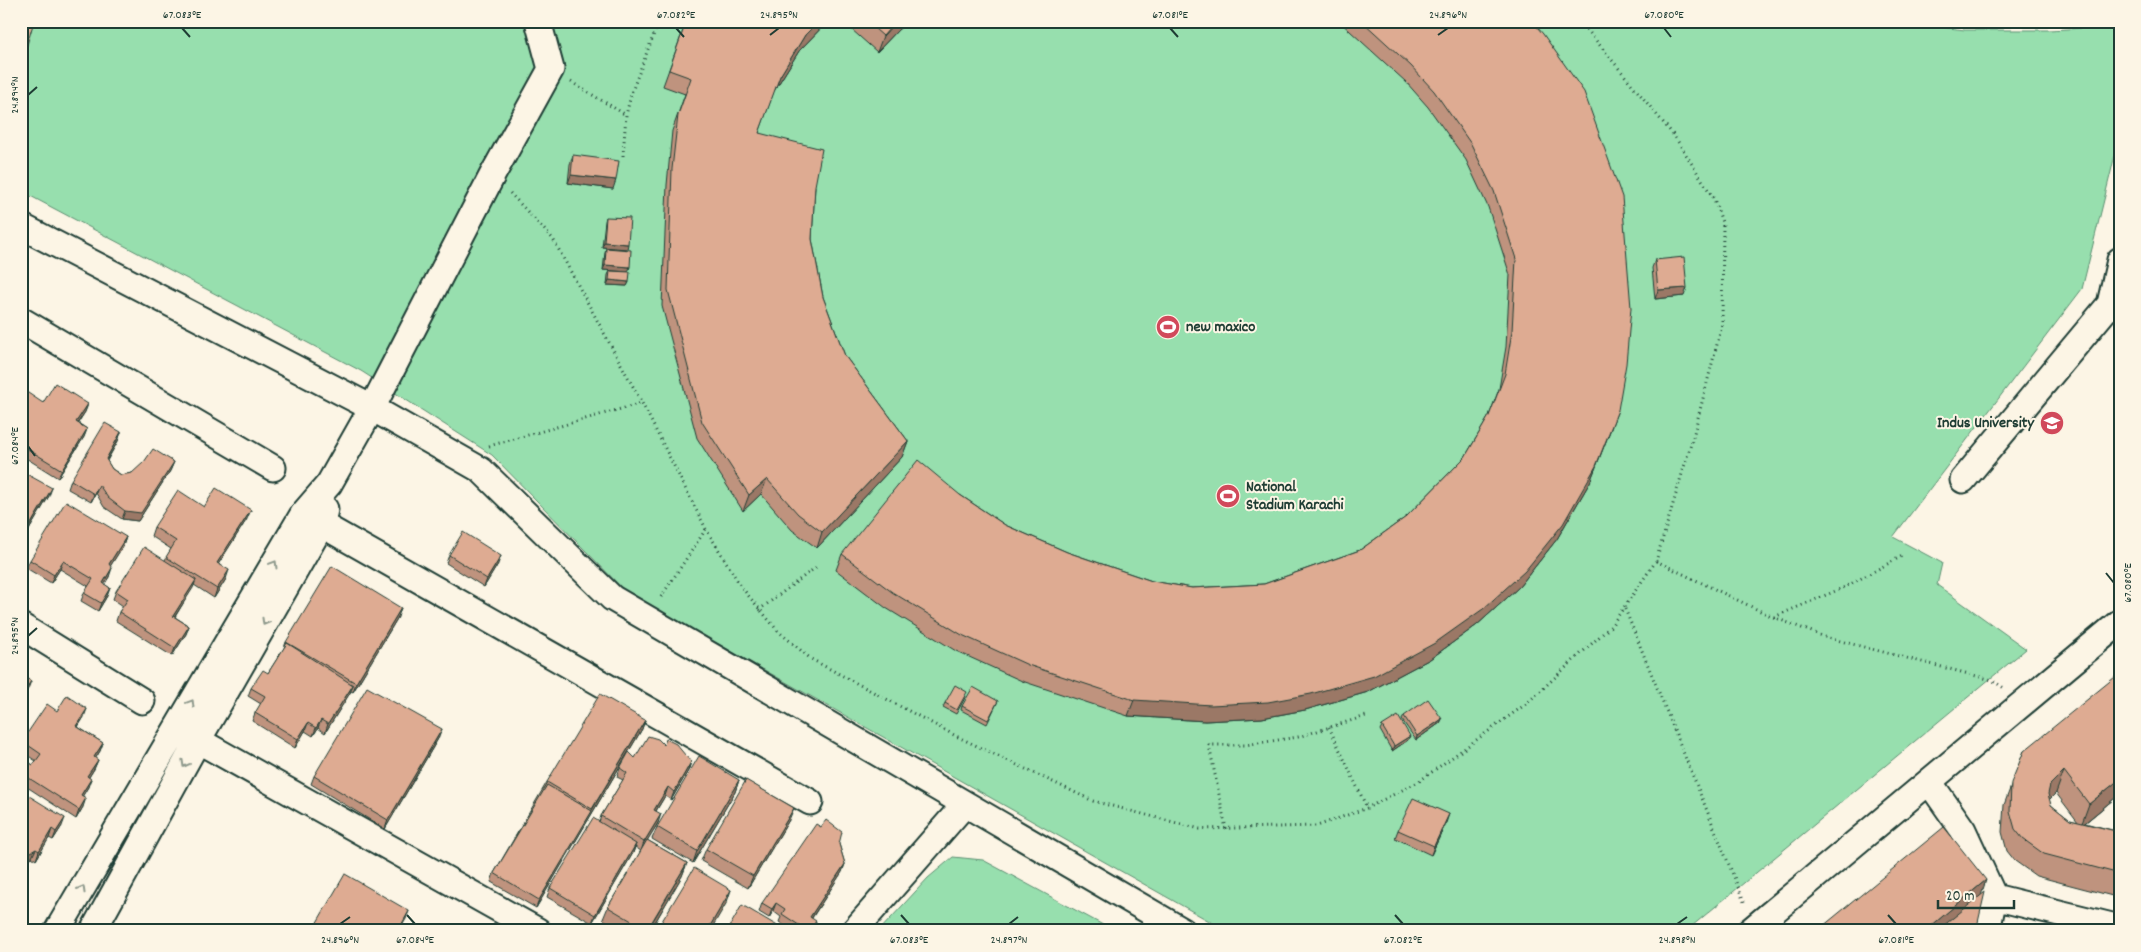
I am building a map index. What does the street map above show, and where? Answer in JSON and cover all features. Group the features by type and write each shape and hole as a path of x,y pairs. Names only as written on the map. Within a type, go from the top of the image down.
{"street":[{"path":"57,931 187,735 312,519 329,484 372,408 493,174 551,69 538,21"},
{"path":"21,226 372,408 481,470 612,598 1184,931"},
{"path":"1963,480 2115,306 2120,260"},
{"path":"21,320 273,468"},
{"path":"312,519 810,802"},
{"path":"1753,928 2120,622"},
{"path":"21,626 142,701"},
{"path":"93,931 187,735"},
{"path":"187,735 538,931"},
{"path":"1930,782 1963,830 1994,897 1987,931"},
{"path":"854,931 965,804"},
{"path":"1994,897 2120,928"}],"path":[{"path":"624,156 626,115 632,91 658,21"},
{"path":"493,174 553,239 642,403 706,529 759,610 778,631 811,659 964,740 1093,801 1200,829 1316,826 1367,808 1418,782 1526,704 1611,626 1656,561 1693,437 1722,324 1723,225 1714,200 1675,137 1580,21"},
{"path":"551,69 626,115"},
{"path":"459,457 482,448 642,403"},
{"path":"661,598 706,529"},
{"path":"1773,617 1845,587 1904,555"},
{"path":"1656,561 1773,617 1825,637 1992,680 2026,701"},
{"path":"759,610 819,565"},
{"path":"1625,608 1753,928"},
{"path":"1226,829 1209,744 1244,745 1298,737 1366,716"},
{"path":"1329,727 1367,808"}],"green space":[{"name":"National Stadium Karachi","path":"21,21 1891,21 1965,30 2049,30 2120,26 2120,135 2082,289 1893,537 1942,563 1937,585 2026,649 1686,931 1227,931 626,592 492,455 361,371 21,191"},
{"path":"953,857 983,860 1114,931 879,931 928,878"}],"building":[{"path":"21,21 34,21 21,65"},
{"path":"687,21 819,21 805,35 780,76 759,133 822,149 815,186 812,239 823,297 845,356 908,441 822,532 798,514 767,479 749,495 702,422 668,290 672,169 678,115 691,78 669,70"},
{"path":"866,21 896,21 883,36"},
{"path":"1362,21 1532,21 1584,92 1622,197 1631,308 1626,364 1618,410 1596,466 1563,524 1525,571 1483,609 1435,643 1374,676 1311,694 1268,702 1211,705 1134,700 1028,665 962,635 892,592 842,554 918,460 960,495 1005,525 1067,552 1152,581 1192,588 1264,584 1360,550 1406,517 1465,457 1489,416 1505,374 1512,331 1516,259 1494,191 1471,144 1434,91 1411,66"},
{"path":"573,155 619,161 616,180 571,175"},
{"path":"606,217 630,218 628,244 604,242"},
{"path":"606,248 631,250 630,267 605,265"},
{"path":"1684,257 1687,288 1658,290 1655,260"},
{"path":"610,271 630,272 629,282 609,280"},
{"path":"55,383 88,404 76,422 87,429 62,470 21,445 21,397 25,391 43,403"},
{"path":"105,423 121,432 106,459 112,469 121,475 132,473 144,462 153,449 174,462 141,513 125,511 108,498 99,485 94,494 71,480"},
{"path":"21,471 52,488 25,534 21,532"},
{"path":"216,488 251,510 217,563 229,570 217,589 166,557 176,541 154,527 178,490 204,507"},
{"path":"66,501 126,537 109,564 112,568 103,583 110,588 101,603 84,593 93,579 63,561 54,575 30,560"},
{"path":"463,532 501,556 487,579 449,555"},
{"path":"144,547 196,580 173,616 189,626 175,648 119,612 128,599 116,591"},
{"path":"332,566 401,608 356,683 286,642"},
{"path":"287,643 353,685 328,724 321,720 316,728 308,723 298,739 255,713 265,696 251,688 263,670 268,673"},
{"path":"2120,673 2120,779 2089,804 2064,771 2050,785 2048,794 2051,805 2070,820 2120,832 2120,874 2044,854 2023,839 2015,829 2010,811 2011,783 2024,751"},
{"path":"21,675 31,681 21,696"},
{"path":"955,685 967,692 957,710 945,703"},
{"path":"367,687 442,729 388,820 314,776"},
{"path":"973,687 998,701 988,720 962,706"},
{"path":"600,694 645,720 592,809 547,782"},
{"path":"67,695 87,709 76,726 103,743 94,757 98,760 87,776 91,779 81,795 86,798 79,810 21,773 21,757 33,765 41,754 22,741 47,704 57,711"},
{"path":"1428,699 1442,719 1417,736 1404,716"},
{"path":"1398,716 1410,736 1394,746 1382,726"},
{"path":"648,736 658,739 664,745 666,739 676,744 691,762 674,792 668,787 654,810 661,814 644,842 601,816 627,773 620,768 629,752 635,758"},
{"path":"699,756 739,780 697,851 657,827"},
{"path":"746,780 794,808 753,876 706,849"},
{"path":"547,785 592,811 539,900 494,873"},
{"path":"21,791 65,818 56,832 52,829 39,851 36,849 21,856"},
{"path":"1413,798 1449,814 1434,846 1398,830"},
{"path":"593,818 636,844 595,915 550,888"},
{"path":"826,820 842,832 839,844 845,864 810,917 816,921 810,931 808,931 782,914 785,909 776,903 772,909 762,903 816,824 821,827"},
{"path":"1944,827 1986,880 1925,931 1817,931"},
{"path":"647,840 687,863 647,930 608,907"},
{"path":"694,868 731,890 707,931 656,931"},
{"path":"345,874 409,911 398,931 312,931"},
{"path":"1985,892 1976,931 1937,931"},
{"path":"742,905 786,931 727,931"},
{"path":"2030,926 2048,931 2029,931"}],"place":[{"name":"new maxico","path":"1168,327"},
{"name":"Indus University","path":"2052,423"},
{"name":"National Stadium Karachi","path":"1228,496"}]}
